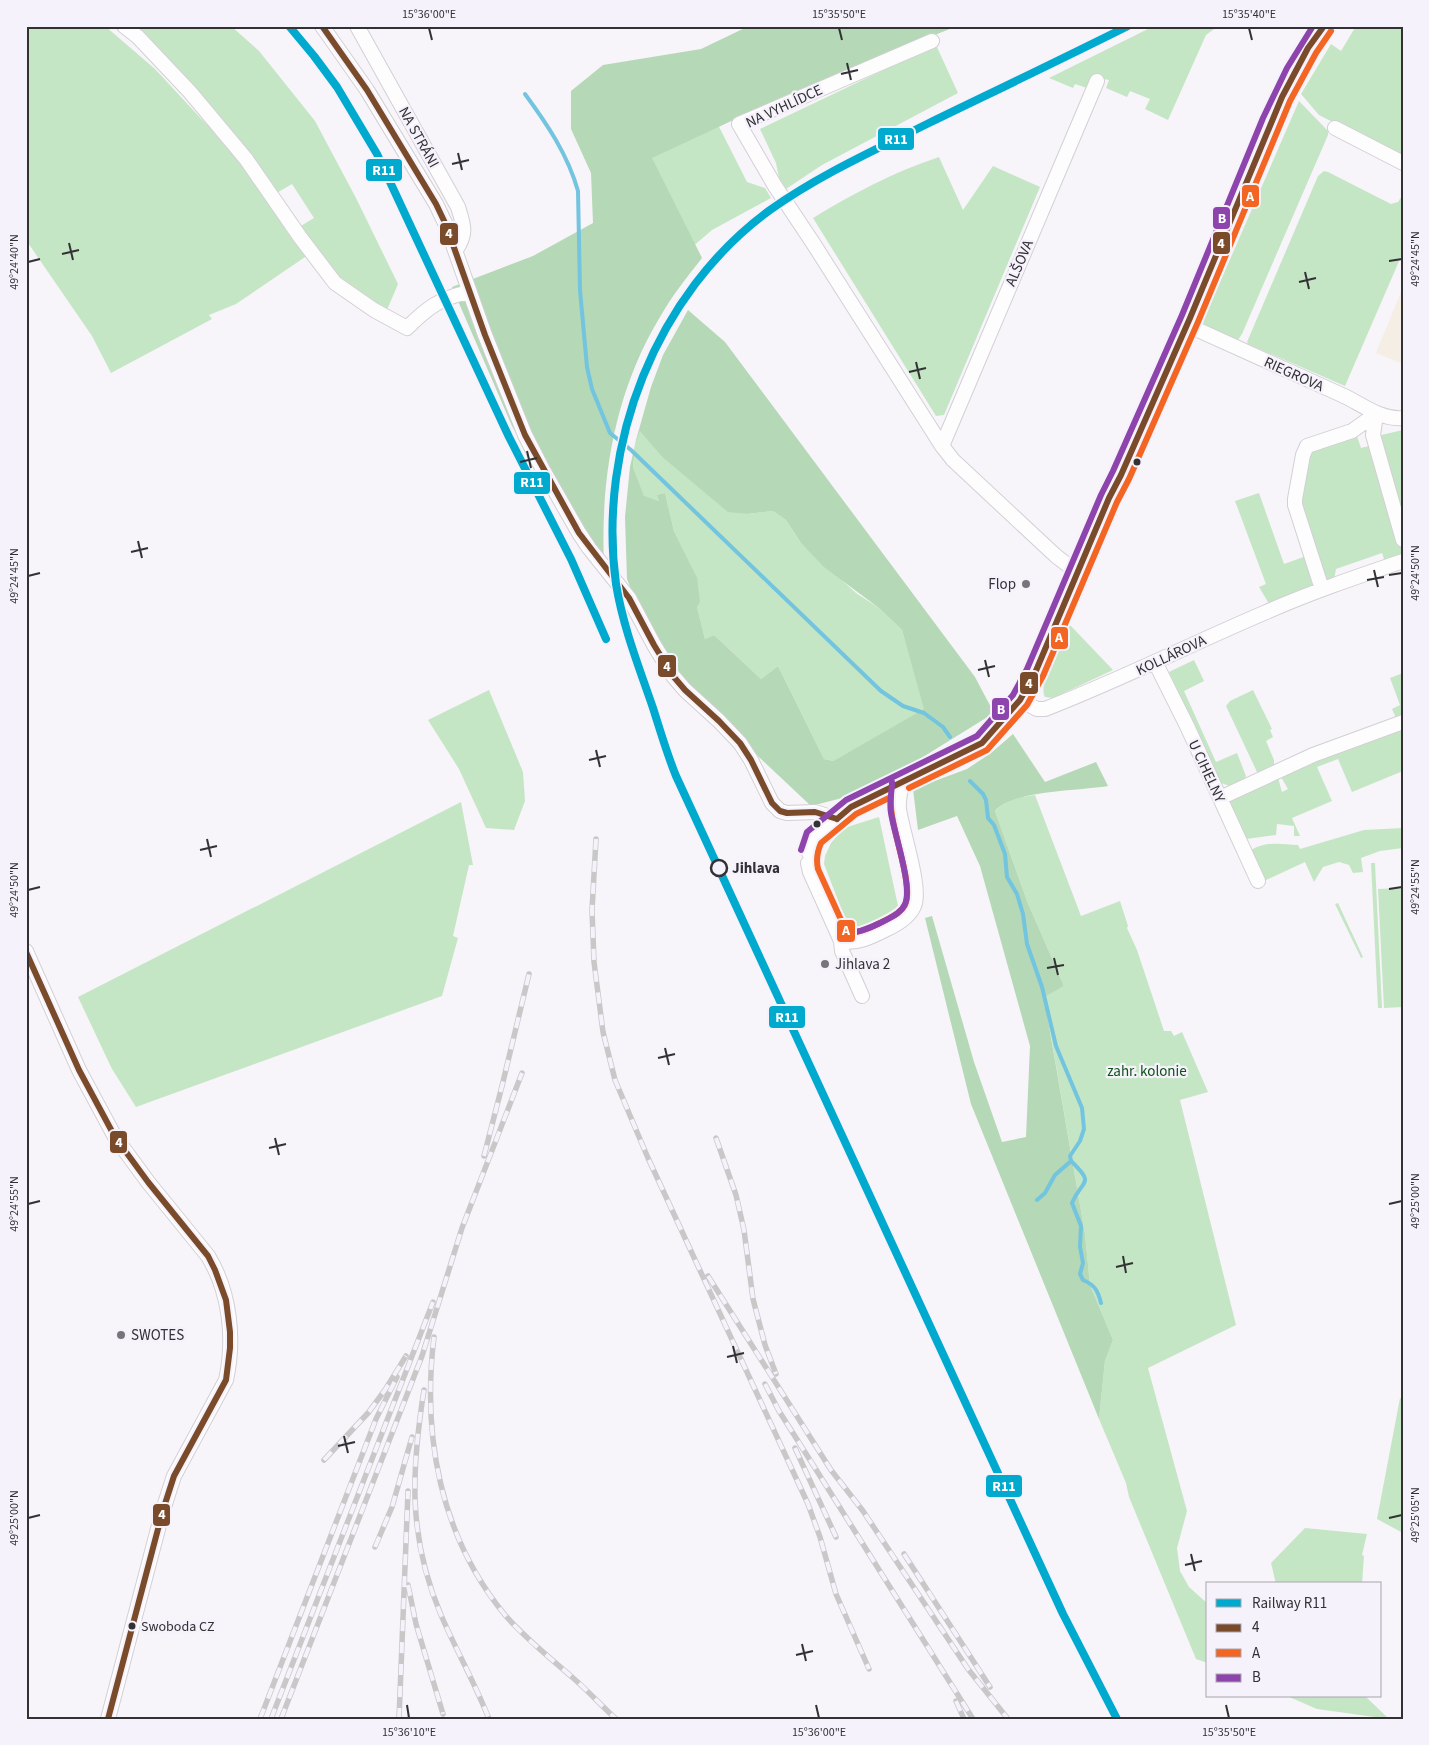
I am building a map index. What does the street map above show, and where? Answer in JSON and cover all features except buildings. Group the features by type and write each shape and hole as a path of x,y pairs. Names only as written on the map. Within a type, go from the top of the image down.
{"street":[{"path":"124,26 138,37 190,92 246,159 300,237 335,282 374,310 407,328 425,310 436,303 457,294 469,292"},
{"path":"322,26 367,90 422,179 446,224 469,292 516,414 543,470 589,548 629,598 673,676 740,743 752,760 772,804 780,811 787,813 815,812 837,818"},
{"name":"NA STRÁNI","path":"357,26 458,207 464,230 462,241 456,250"},
{"path":"862,996 842,951 841,940 810,872 810,847 814,838 851,807 982,743 1020,700 1035,673 1109,498 1187,325 1277,109 1299,62 1324,26"},
{"name":"NA VYHLÍDCE","path":"932,41 739,124 775,186 814,243 942,446 953,460 1078,573"},
{"name":"ALŠOVA","path":"942,446 1097,81"},
{"path":"1335,128 1403,163"},
{"name":"RIEGROVA","path":"1187,325 1343,396 1376,414 1403,418"},
{"path":"1322,589 1295,505 1303,455 1307,446 1352,431 1376,414"},
{"path":"1376,414 1373,435 1403,540"},
{"name":"KOLLÁROVA","path":"1020,700 1037,709 1045,709 1322,589 1403,561"},
{"name":"U CIHELNY","path":"1155,662 1258,881"},
{"path":"1220,798 1313,755 1403,722"},
{"path":"841,940 849,942 865,939 902,920 914,906 917,895 915,878 899,807 902,782"},
{"path":"26,951 79,1070 116,1137 148,1182 214,1265 224,1294 231,1334 226,1380 174,1476 163,1510 108,1719"}],"shaded area":[{"path":"1403,287 1403,364 1376,353"}],"green space":[{"path":"26,26 105,26 155,69 207,125 211,123 308,255 236,304 209,315 212,319 111,373 92,336 26,240"},
{"path":"134,26 231,26 259,51 315,121 356,198 398,284 387,310 340,277 322,259 299,227 314,218 292,184 275,194"},
{"path":"749,26 957,26 789,94 652,158 702,258 660,317 645,345 621,406 608,469 603,533 604,565 576,532 512,426 452,287 533,256 593,223 591,173 571,129 571,91 603,65 701,49"},
{"path":"1154,26 1218,26 1206,35 1168,120 1145,109 1150,99 1130,91 1127,97 1106,88 1109,80 1093,77 1087,88 1075,84 1073,88 1049,78"},
{"path":"1356,26 1403,26 1403,158 1319,115 1301,94 1331,44 1341,51"},
{"path":"936,45 958,93 822,165 786,189 779,178 776,163 760,129"},
{"path":"703,95 747,182 765,188 771,198 712,230 684,254 627,108"},
{"path":"1299,101 1328,131 1328,135 1238,340 1206,326 1203,323 1204,319"},
{"path":"939,157 963,210 993,166 1040,187 944,415 936,416 813,218 874,184 906,169"},
{"path":"1324,171 1391,204 1398,202 1403,194 1403,252 1345,386 1247,342 1318,176"},
{"path":"688,310 725,342 975,677 994,713 889,778 854,795 811,806 692,694 645,624 627,579 625,517 630,467 636,440 651,387 663,355","holes":["640,431 662,457 728,512 747,514 773,511 786,520 801,543 824,567 879,608 902,630 924,709 833,761 824,759 778,666 761,679 714,635 705,639 697,607 700,602 697,577 674,531 665,493 657,495 659,501 644,496 633,467 635,445"]},
{"path":"640,430 662,457 728,511 747,514 773,511 786,520 801,543 856,593 879,608 902,630 925,709 833,761 824,759 778,666 761,679 714,635 705,639 697,607 697,577 674,531 665,493 658,495 659,501 644,497 633,467 635,445"},
{"path":"1403,430 1403,529 1377,436"},
{"path":"1357,436 1361,448 1373,445 1403,553 1385,562 1382,553 1336,569 1334,580 1326,580 1300,508 1305,459 1316,446"},
{"path":"1259,493 1284,564 1309,555 1316,578 1313,586 1272,602 1268,602 1259,587 1266,584 1235,501"},
{"path":"1070,625 1113,670 1053,698 1045,697 1043,691 1048,672"},
{"path":"1194,660 1204,681 1184,691 1216,762 1237,753 1246,776 1243,782 1233,787 1218,780 1169,672"},
{"path":"1403,673 1403,719 1396,718 1392,709 1400,705 1390,678"},
{"path":"489,690 523,772 525,801 514,830 486,828 459,769 428,720"},
{"path":"1253,690 1272,729 1270,730 1273,737 1266,741 1274,760 1274,766 1262,774 1257,772 1226,706 1230,701"},
{"path":"1403,729 1403,771 1352,792 1338,759 1317,767 1332,801 1292,818 1300,836 1294,836 1294,826 1277,824 1276,835 1246,839 1229,800 1278,778 1282,792 1288,789 1281,777 1336,753"},
{"path":"1013,734 1045,782 1096,762 1108,786 1031,795 1004,804 995,811 1027,901 1064,986 1044,997 1085,1234 1090,1285 1113,1340 1105,1361 1099,1419 971,1104 925,918 932,916 974,1062 1002,1142 1026,1137 1030,1046 980,866 957,816 918,830 913,789 967,769 991,753"},
{"name":"zahr. kolonie","path":"1035,795 1081,916 1120,901 1127,928 1137,950 1164,1031 1171,1031 1174,1036 1182,1032 1208,1092 1180,1100 1236,1325 1148,1368 1187,1511 1177,1548 1180,1571 1189,1587 1206,1602 1206,1662 1196,1659 1099,1419 1105,1361 1113,1340 1090,1285 1085,1234 1044,996 1064,986 1027,901 995,811 999,807 1018,798"},
{"path":"461,802 473,865 469,865 453,936 458,938 442,996 136,1107 112,1069 78,997"},
{"path":"879,817 898,906 879,923 856,931 850,927 841,908 824,864 825,856 831,843 844,828"},
{"path":"1403,828 1403,848 1380,851 1361,858 1363,872 1353,873 1349,865 1339,862 1323,867 1314,882 1305,862 1264,881 1251,850 1262,845 1274,844 1298,845 1300,849 1364,830"},
{"path":"1371,863 1375,863 1382,1008 1378,1008"},
{"path":"1403,888 1403,1007 1384,1008 1378,889"},
{"path":"1338,903 1363,957 1361,958 1335,904"},
{"path":"1400,1398 1403,1399 1403,1533 1377,1519"},
{"path":"1305,1528 1367,1534 1362,1555 1364,1556 1362,1582 1276,1582 1271,1563"},
{"path":"1292,1698 1367,1698 1389,1719 1317,1709"}],"waterway":[{"path":"525,94 563,152 578,191 580,290 587,367 592,389 610,433 631,450 881,691 903,706 924,713 943,727 950,737"},
{"path":"970,781 983,794 986,800 988,818 994,825 1005,854 1007,877 1017,894 1023,914 1027,944 1042,987 1056,1046 1082,1108 1084,1129 1080,1141 1070,1156 1071,1161 1083,1174 1085,1182 1072,1203 1081,1226 1080,1247 1083,1263 1080,1274 1083,1280 1095,1289 1101,1303"},
{"path":"1037,1200 1045,1193 1055,1175 1071,1161"}],"railway":[{"path":"596,839 592,910 594,962 603,1032 615,1080 648,1158 808,1504 820,1537 836,1594 869,1669"},
{"path":"484,1156 529,974"},
{"path":"281,1719 422,1356 462,1228 522,1073"},
{"path":"716,1138 736,1195 744,1230 753,1299 765,1345 776,1374"},
{"path":"708,1276 831,1470 863,1511 968,1669 1008,1719"},
{"path":"271,1719 433,1302"},
{"path":"434,1337 431,1374 434,1448 441,1484 451,1518 465,1552 483,1584 505,1615 616,1719"},
{"path":"324,1460 368,1413 406,1356"},
{"path":"260,1719 376,1419 397,1377"},
{"path":"765,1384 779,1411 973,1719"},
{"path":"424,1390 415,1477 415,1504 423,1558 430,1586 441,1615 489,1719"},
{"path":"375,1547 392,1507 412,1437"},
{"path":"795,1448 836,1537"},
{"path":"399,1719 408,1491"},
{"path":"904,1554 990,1687"},
{"path":"408,1585 416,1624 443,1714"},
{"path":"956,1701 964,1719"}],"rail line":[{"name":"R11","path":"289,26 337,87 377,154 509,437 571,559 606,639"},
{"name":"R11","path":"1117,1719 1063,1614 676,776 623,616 616,584 612,531 616,479 626,426 643,376 666,328 695,284 730,244 770,210 828,174 1128,26"}],"transit line":[{"name":"4","path":"322,26 367,90 436,204 446,225 485,335 525,435 579,533 629,598 673,676 740,743 751,760 772,803 780,811 787,813 815,812 837,819"},
{"name":"B","path":"801,850 807,832 846,800 977,736 1013,695 1027,669 1101,495 1182,315 1263,118 1287,68 1313,26"},
{"name":"4","path":"837,819 851,807 982,743 1020,700 1035,673 1109,498 1121,475 1190,318 1282,97 1308,48 1324,26"},
{"name":"A","path":"909,788 987,750 1027,705 1043,676 1117,502 1129,479 1198,322 1290,101 1316,53 1331,31"},
{"name":"B","path":"844,927 847,933 868,928 894,915 905,904 907,885 890,809 892,782"},
{"name":"A","path":"891,797 893,823 907,883 905,905 898,913 879,923 861,931 847,933 818,869 817,859 821,843 856,814 891,797"},
{"name":"4","path":"26,952 79,1070 115,1137 148,1182 208,1256 226,1300 230,1332 226,1380 174,1476 163,1510 108,1719"}],"place":[{"name":"Flop","path":"1026,584"},
{"name":"Jihlava","path":"719,868"},
{"name":"Jihlava 2","path":"825,964"},
{"name":"SWOTES","path":"121,1335"},
{"name":"Swoboda CZ","path":"132,1626"}]}
